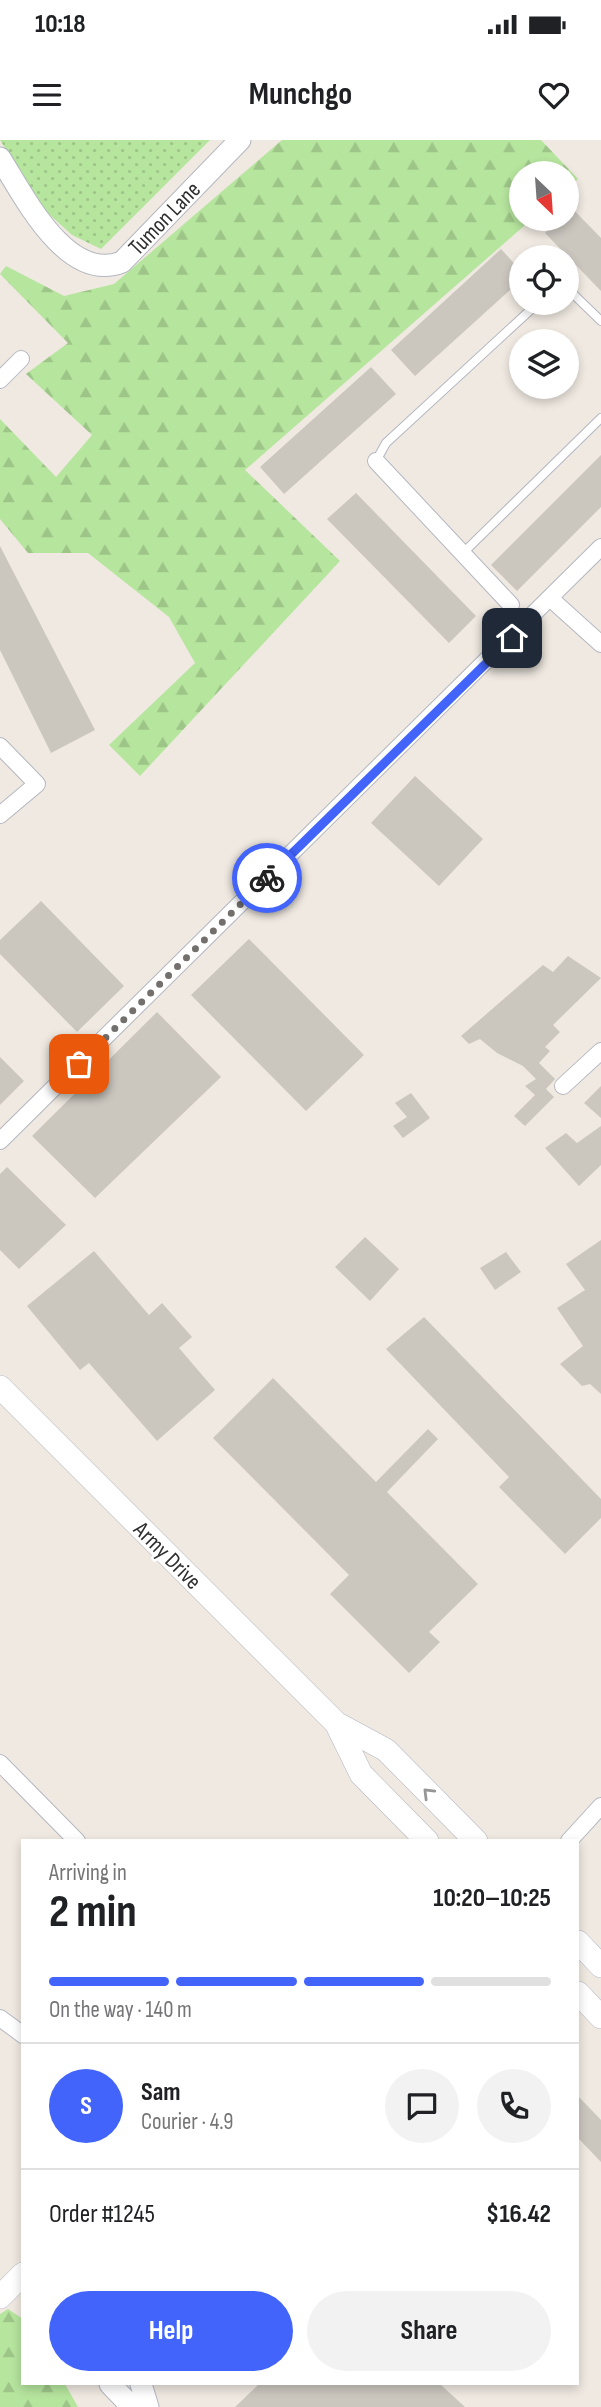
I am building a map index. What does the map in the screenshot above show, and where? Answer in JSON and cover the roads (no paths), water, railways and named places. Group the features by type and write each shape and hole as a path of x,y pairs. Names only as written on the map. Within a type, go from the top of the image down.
{"main road":[{"name":"Army Drive","path":"0,1387 336,1723 386,1750 468,1838"},
{"name":"Army Drive","path":"336,1723 361,1774 425,1839"},
{"path":"579,1943 601,1966"},
{"path":"579,1994 601,2017"},
{"path":"0,2297 21,2278"}],"street":[{"name":"Tumon Lane","path":"0,158 37,216 68,251 82,262 109,267 122,262 240,140"},
{"path":"0,380 21,359"},
{"path":"376,461 511,605"},
{"path":"0,1141 601,547"},
{"path":"551,599 601,644"},
{"path":"0,746 37,784 0,815"},
{"path":"563,1086 601,1051"},
{"path":"0,1763 75,1839"},
{"path":"571,1839 601,1805"},
{"path":"1,2022 21,2034"},
{"path":"111,2385 132,2407"},
{"path":"141,2385 148,2407"}],"lane":[{"path":"579,300 601,321"},
{"path":"376,461 386,443 525,315"},
{"path":"463,553 601,418"}]}
